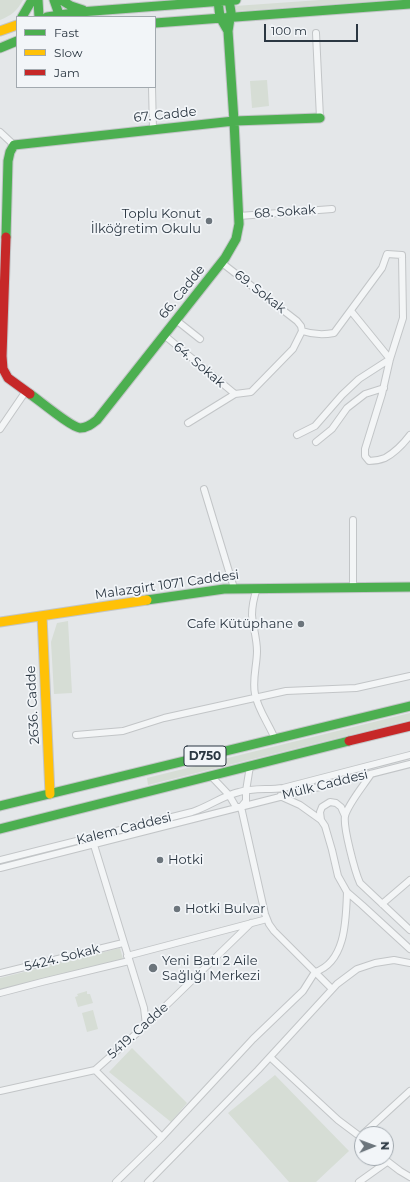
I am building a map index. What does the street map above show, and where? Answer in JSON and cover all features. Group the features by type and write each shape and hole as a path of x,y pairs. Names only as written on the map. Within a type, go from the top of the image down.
{"main road":[{"path":"23,16 32,0"},
{"path":"38,0 39,16"},
{"path":"54,0 60,16 89,11 236,0"},
{"path":"61,0 71,6 89,11"},
{"name":"66. Cadde","path":"14,146 8,158 3,205 2,367 8,378 75,427 88,427 97,420 222,263 236,239 239,216 228,31 232,9 229,0"},
{"path":"218,1 220,18"},
{"path":"156,23 410,4"},
{"name":"66. Cadde","path":"220,18 228,31"},
{"path":"0,31 15,25"},
{"path":"0,48 16,41"},
{"name":"67. Cadde","path":"14,146 27,142 234,121 320,118"},
{"name":"Malazgirt 1071 Caddesi","path":"0,622 234,588 410,587"},
{"name":"2636. Cadde","path":"42,616 50,794"},
{"name":"D750","path":"0,806 410,706"},
{"name":"D750","path":"0,829 410,726"}],"street":[{"path":"316,33 320,118"},
{"path":"152,88 153,130"},
{"path":"0,132 14,146"},
{"name":"68. Sokak","path":"239,216 332,209"},
{"path":"188,423 235,394 251,392 293,349 302,331 323,335 334,333 382,268 387,254 402,255 403,318 390,359 384,388 365,449 365,456 369,461 385,458 410,435"},
{"name":"69. Sokak","path":"222,263 297,321 301,326 302,331"},
{"path":"351,311 390,359"},
{"path":"176,320 200,339"},
{"name":"64. Sokak","path":"164,335 235,394"},
{"path":"297,435 315,426 342,395 359,379 390,359"},
{"path":"316,442 332,428 347,408 364,394 384,388"},
{"path":"0,429 26,391"},
{"path":"204,489 234,588"},
{"path":"353,520 353,587"},
{"path":"257,588 252,613 257,639 254,680 255,694 260,708 272,731 274,739"},
{"path":"76,735 123,731 164,718 256,698 267,694 286,691 356,688 410,676"},
{"name":"Mülk Caddesi","path":"246,791 283,788 410,755"},
{"name":"Mülk Caddesi","path":"241,807 410,764"},
{"path":"241,807 246,801 250,766"},
{"path":"345,816 371,774"},
{"path":"211,776 229,795 236,807 241,807"},
{"name":"Kalem Caddesi","path":"0,860 200,810 229,795 246,791"},
{"path":"280,796 300,805 321,820 325,826 338,876 347,892 410,949"},
{"path":"321,820 320,812 322,807 330,802 336,803 341,807 345,816 345,827 356,875 360,883 410,930"},
{"path":"241,807 267,919 274,931 332,989"},
{"name":"Kalem Caddesi","path":"0,868 241,807"},
{"path":"94,845 144,1008 146,1025"},
{"path":"382,904 410,880"},
{"path":"116,1182 162,1137 253,1040 303,991 315,972 328,966 332,961 343,935 346,921 347,892"},
{"path":"0,993 128,959 267,919"},
{"name":"5419. Cadde","path":"0,1091 95,1070 146,1025 251,923"},
{"name":"5424. Sokak","path":"0,973 123,943"},
{"path":"148,1182 270,1057 332,989 357,969 375,963 394,960 410,963"},
{"path":"270,1057 338,1120 354,1131"},
{"path":"95,1070 162,1137"},
{"path":"373,1126 410,1091"},
{"path":"359,1182 378,1166"},
{"path":"393,1166 410,1177"}],"shaded area":[{"path":"0,0 23,0 14,12 0,20"},
{"path":"320,0 390,0 238,11 234,9 235,6"},
{"path":"267,80 269,106 252,108 250,81"},
{"path":"68,621 72,693 54,694 51,642 57,623"},
{"path":"410,713 410,720 148,785 147,778"},
{"path":"120,948 123,959 0,991 0,978"},
{"path":"87,991 87,994 90,994 93,1003 78,1007 75,997 78,996 77,994"},
{"path":"93,1010 98,1029 87,1032 82,1013"},
{"path":"132,1048 187,1103 171,1122 109,1072"},
{"path":"275,1075 349,1151 316,1182 289,1182 228,1113"}],"traffic: fast":[{"path":"23,16 32,0"},
{"path":"38,0 39,16"},
{"path":"54,0 60,16"},
{"path":"61,0 71,6 83,10"},
{"path":"218,1 220,17 228,31 231,12 229,0"},
{"path":"54,16 80,12 236,0"},
{"path":"156,23 410,4"},
{"path":"30,394 76,427 87,427 97,420 225,258 236,239 239,224 228,31"},
{"path":"0,48 16,41"},
{"path":"6,237 8,161 10,152 14,145 234,121 320,118"},
{"path":"147,600 224,589 410,587"},
{"path":"0,806 410,706"},
{"path":"0,829 349,741"}],"traffic: slow":[{"path":"0,31 16,25"},
{"path":"0,622 147,600"},
{"path":"42,616 50,794"}],"traffic: jam":[{"path":"6,237 2,356 3,369 8,378 30,394"},
{"path":"349,741 410,726"}],"place":[{"name":"Toplu Konut İlköğretim Okulu","path":"209,221"},
{"name":"Cafe Kütüphane","path":"301,624"},
{"name":"Hotki","path":"160,860"},
{"name":"Hotki Bulvar","path":"177,909"},
{"name":"Yeni Batı 2 Aile Sağlığı Merkezi","path":"153,968"}]}
